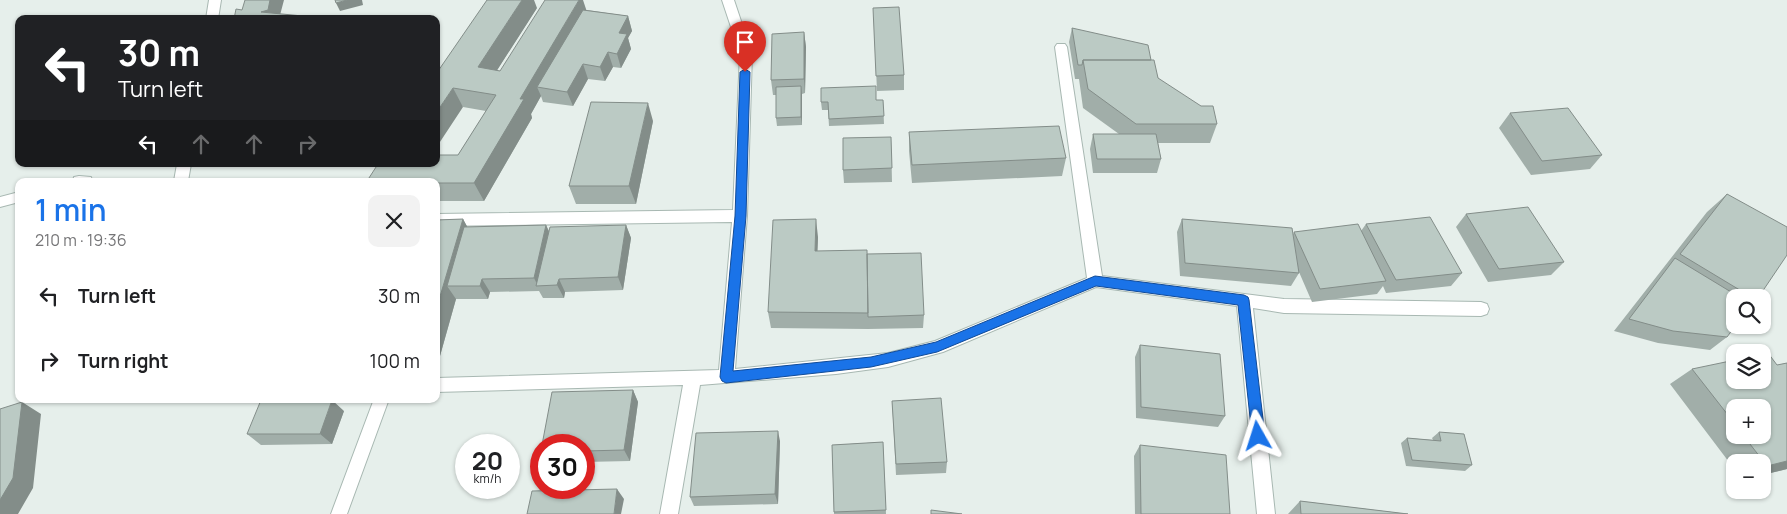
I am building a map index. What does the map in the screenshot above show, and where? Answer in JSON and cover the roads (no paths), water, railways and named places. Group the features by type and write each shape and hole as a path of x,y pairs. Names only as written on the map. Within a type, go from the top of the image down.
{"street":[{"path":"213,15 215,0"},
{"path":"726,377 740,216 746,54 728,0"},
{"path":"1061,47 1095,281"},
{"path":"440,220 740,216"},
{"path":"440,385 726,377 836,367 888,360 929,349 1095,281 1284,306 1481,309"},
{"path":"1244,300 1266,514"},
{"path":"669,510 693,378"}],"lane":[{"path":"0,202 15,198"},
{"path":"339,514 380,403"}]}
